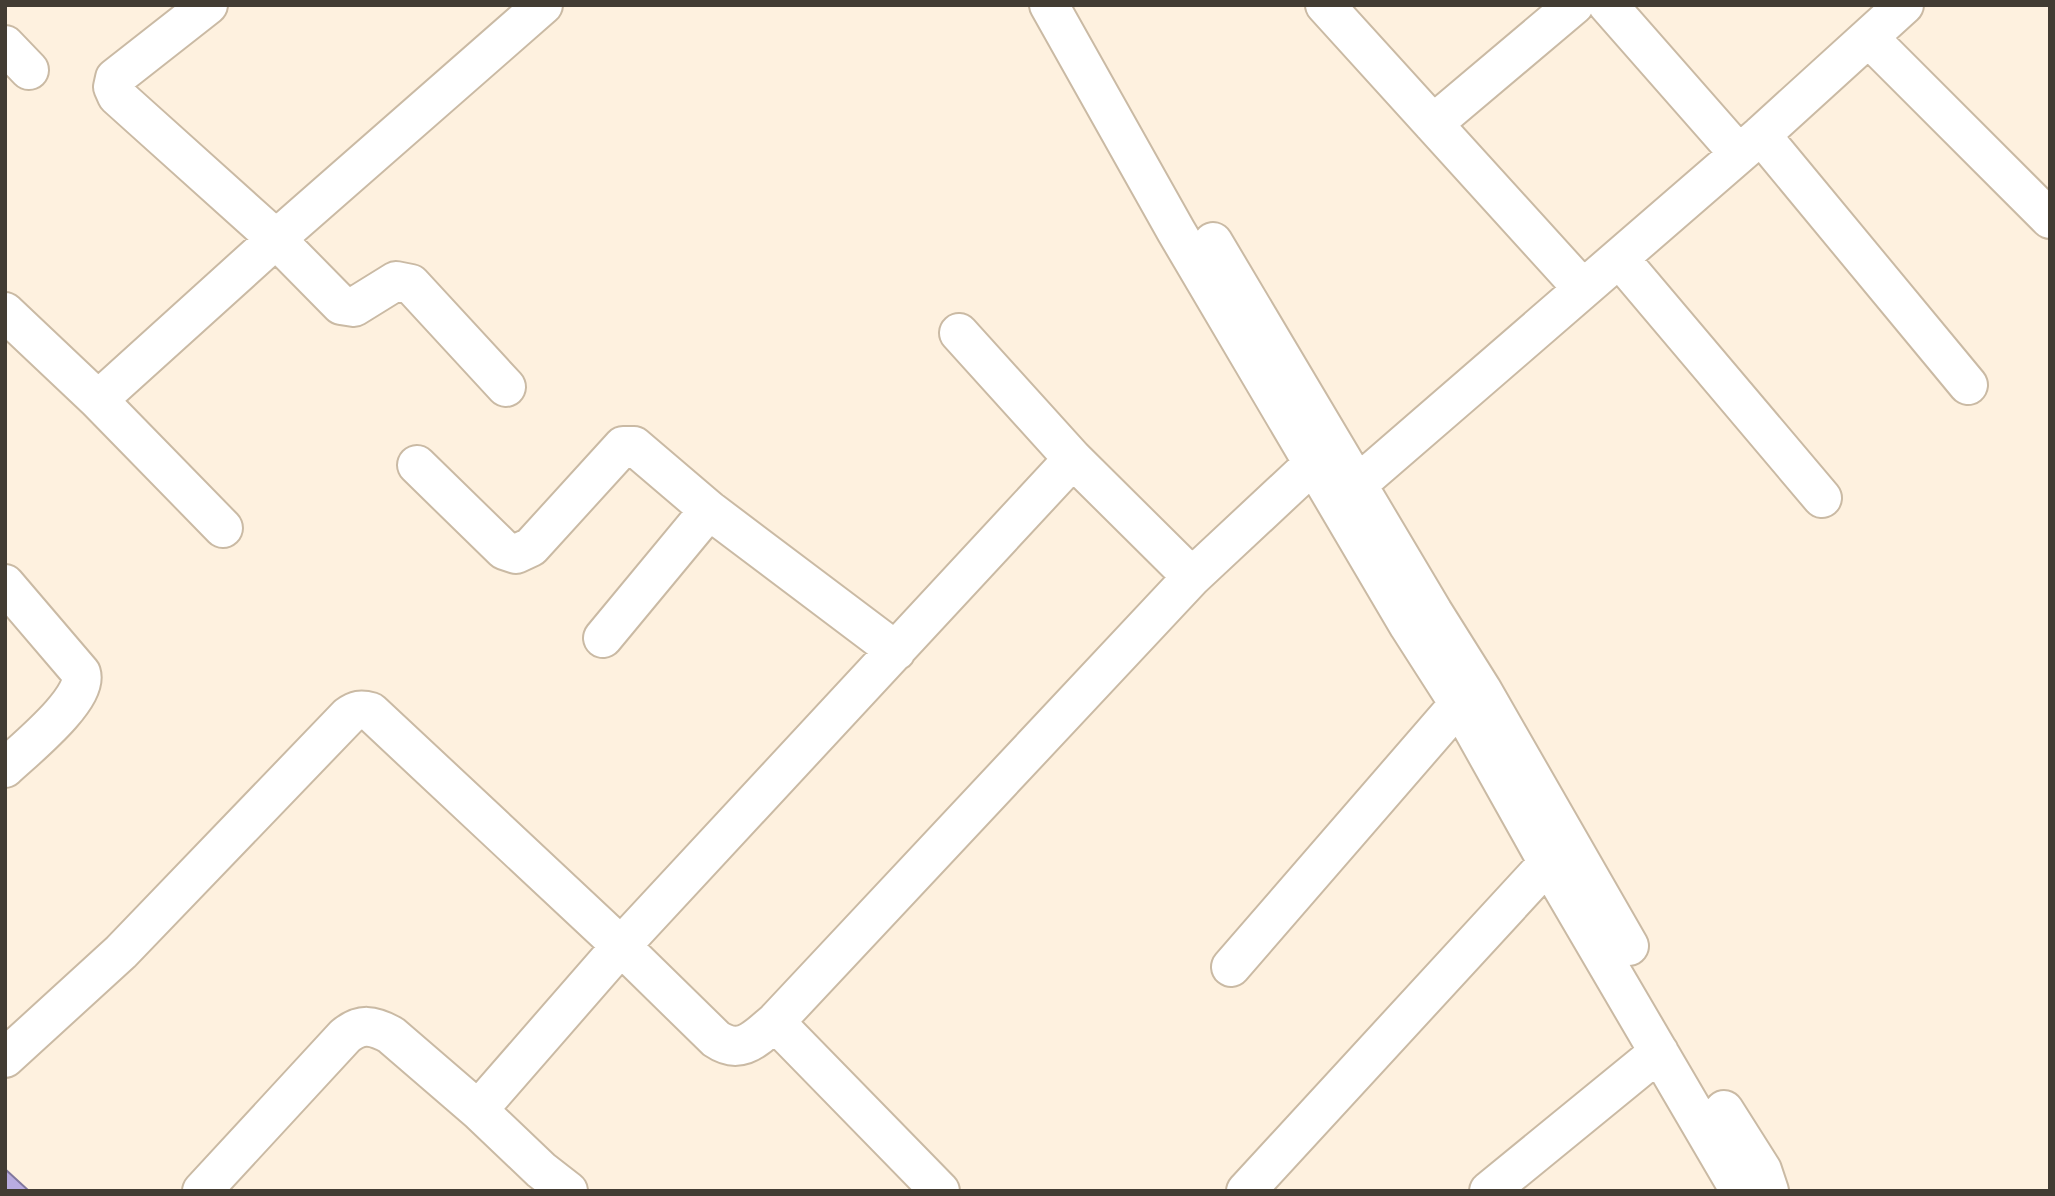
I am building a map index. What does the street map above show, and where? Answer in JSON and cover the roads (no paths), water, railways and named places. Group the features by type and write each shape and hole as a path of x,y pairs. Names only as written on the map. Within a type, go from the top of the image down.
{"street":[{"path":"208,5 116,78 114,91 346,307 354,307 396,281 411,284 506,387"},
{"path":"98,400 276,239 543,5"},
{"path":"1049,5 1176,231 1324,457 1358,484 1482,690 1735,1129 1762,1170 1769,1191"},
{"path":"1079,5 1199,218 1324,457 1459,704 1548,863 1741,1191"},
{"path":"1325,5 1583,289"},
{"path":"1433,124 1574,5"},
{"path":"1608,5 1750,144 1968,385"},
{"path":"1358,484 1750,144 1904,5"},
{"path":"1869,38 2050,219"},
{"path":"1619,258 1822,498"},
{"path":"5,312 98,400 223,528"},
{"path":"959,333 1073,459 1192,577"},
{"path":"417,465 510,554 524,552 531,547 619,450 628,444 641,450 709,510 896,651"},
{"path":"5,1058 121,952 348,716 358,710 370,712 723,1044 746,1045 775,1022 1192,577 1324,457"},
{"path":"478,1110 621,946 1073,459"},
{"path":"603,638 709,510"},
{"path":"5,584 82,678 81,688 72,703 5,768"},
{"path":"1231,967 1459,704"},
{"path":"1246,1191 1548,863"},
{"path":"775,1022 940,1191"},
{"path":"202,1191 345,1036 363,1026 375,1027 391,1035 478,1110 543,1184"},
{"path":"1489,1191 1659,1052"}]}
